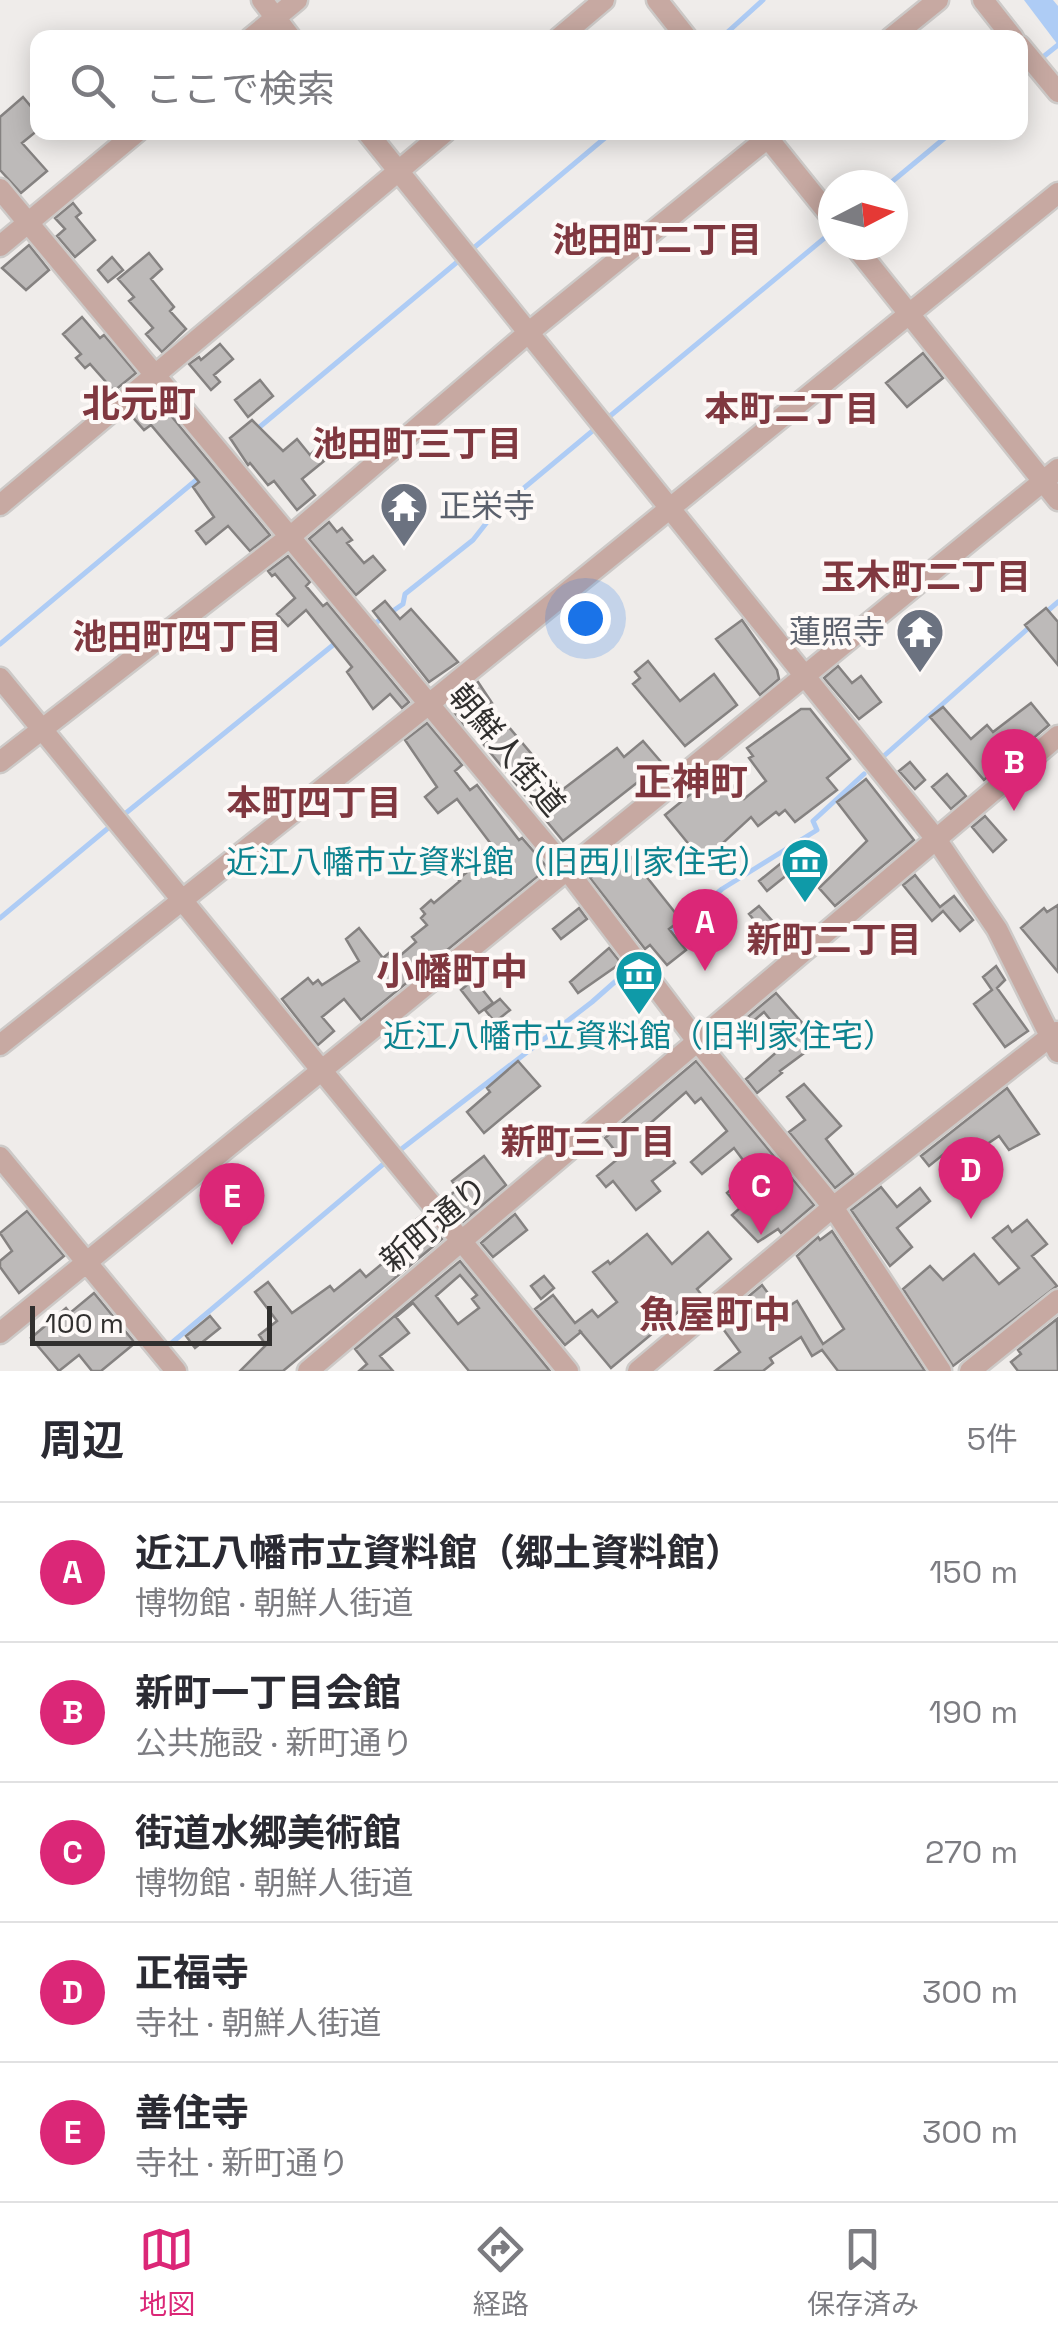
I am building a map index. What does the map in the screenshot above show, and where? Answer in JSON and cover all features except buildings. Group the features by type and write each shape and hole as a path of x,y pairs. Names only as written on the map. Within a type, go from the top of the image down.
{"street":[{"path":"262,0 285,30"},
{"path":"261,30 297,0"},
{"path":"568,30 604,0"},
{"path":"657,0 681,30"},
{"path":"902,30 938,0"},
{"path":"982,0 1006,30"},
{"path":"1028,56 1058,92"},
{"path":"0,246 127,140"},
{"path":"373,140 936,839 997,929 1055,1040 833,1207 638,1371"},
{"path":"0,505 435,140"},
{"path":"0,762 291,536 762,140"},
{"path":"774,140 818,199"},
{"name":"朝鮮人街道","path":"0,189 568,871 698,1041 833,1207 940,1371"},
{"path":"0,1045 429,704 1058,192"},
{"path":"866,260 1051,475 1058,500"},
{"path":"0,1333 1051,475"},
{"path":"0,678 568,1371"},
{"name":"新町通り","path":"308,1371 1058,736"},
{"path":"0,1157 176,1371"},
{"path":"970,1371 1058,1300"}],"water":[{"path":"1024,0 1053,0 1058,6 1058,45"}],"waterway":[{"path":"730,30 763,0"},
{"path":"1038,61 1058,45"},
{"path":"470,251 602,140"},
{"path":"906,170 942,140"},
{"path":"604,421 818,243"},
{"path":"256,430 462,258"},
{"path":"368,623 377,622 403,604 405,594 473,540 495,512 596,428"},
{"path":"0,644 201,476"},
{"path":"1044,614 1058,602"},
{"path":"885,755 1033,624"},
{"path":"121,817 338,641"},
{"path":"668,935 722,889 817,830 813,821 864,774"},
{"path":"0,918 113,824"},
{"path":"395,1154 634,965"},
{"path":"168,1346 387,1161"}],"place":[{"name":"正栄寺","path":"404,548"},
{"name":"蓮照寺","path":"920,674"},
{"name":"新町一丁目会館","path":"1014,811"},
{"name":"近江八幡市立資料館（旧西川家住宅）","path":"805,904"},
{"name":"近江八幡市立資料館（郷土資料館）","path":"705,971"},
{"name":"近江八幡市立資料館（旧判家住宅）","path":"639,1016"},
{"name":"正福寺","path":"971,1219"},
{"name":"街道水郷美術館","path":"761,1235"},
{"name":"善住寺","path":"232,1245"}],"district":[{"name":"池田町二丁目","path":"657,240"},
{"name":"北元町","path":"139,404"},
{"name":"本町二丁目","path":"792,409"},
{"name":"池田町三丁目","path":"417,444"},
{"name":"玉木町二丁目","path":"926,577"},
{"name":"池田町四丁目","path":"177,637"},
{"name":"正神町","path":"691,782"},
{"name":"本町四丁目","path":"314,803"},
{"name":"新町二丁目","path":"834,940"},
{"name":"小幡町中","path":"452,972"},
{"name":"新町三丁目","path":"588,1142"},
{"name":"魚屋町中","path":"715,1315"}]}
